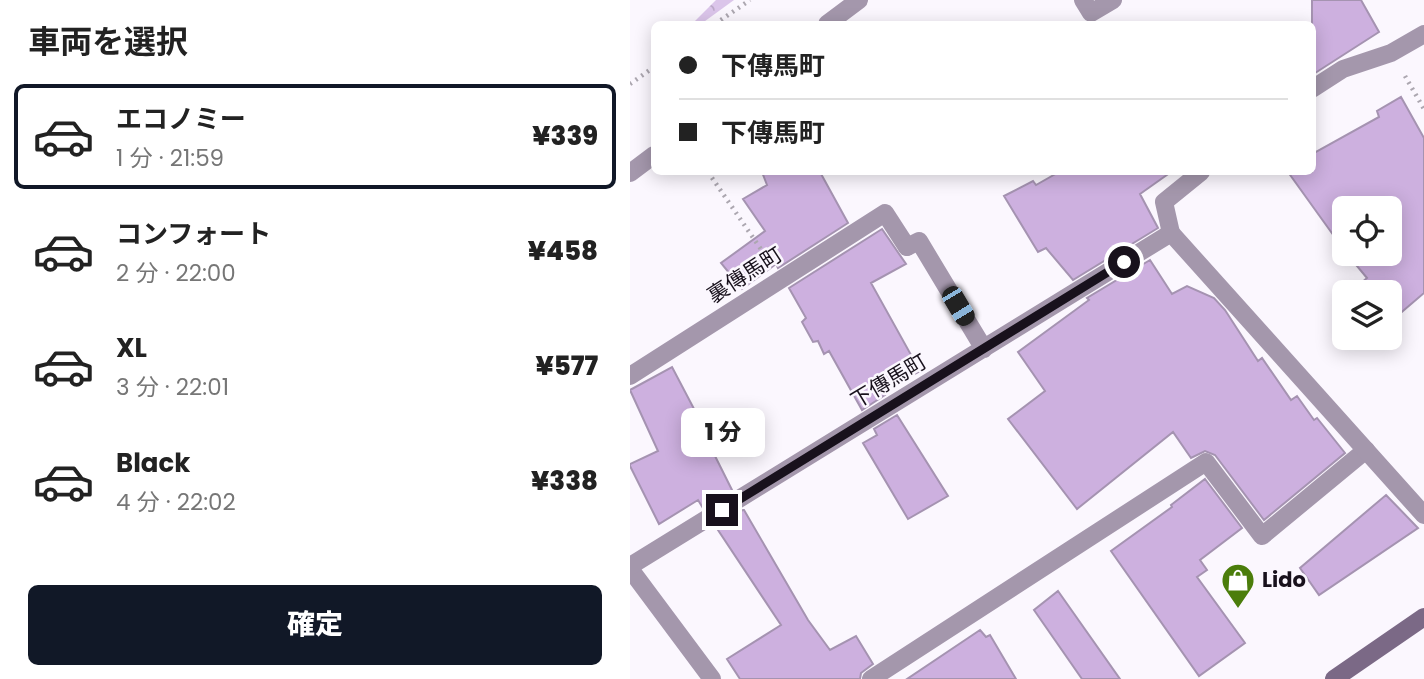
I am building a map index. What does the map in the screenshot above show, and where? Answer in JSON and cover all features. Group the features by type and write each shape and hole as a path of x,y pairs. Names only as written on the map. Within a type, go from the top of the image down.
{"street":[{"path":"831,21 859,0"},
{"path":"1091,12 1113,0"},
{"path":"1316,86 1343,69 1391,53 1424,34"},
{"path":"630,173 651,157"},
{"path":"1191,175 1164,202 1171,233 1424,515"},
{"name":"裏傳馬町","path":"630,376 885,214 907,247 919,241 984,349"},
{"name":"下傳馬町","path":"630,568 1171,233"},
{"path":"871,679 1206,462 1262,536 1366,450"},
{"path":"630,568 712,679"},
{"path":"1334,679 1424,617"}],"path":[{"path":"719,21 750,0"},
{"path":"1391,53 1424,109"},
{"path":"630,84 651,69"},
{"path":"710,175 781,279"}],"green space":[{"path":"716,0 734,0 705,21 695,21"}],"building":[{"path":"1312,0 1361,0 1379,32 1316,72 1316,21 1312,21"},
{"path":"1401,97 1424,138 1424,293 1402,312 1402,280 1365,280 1367,278 1357,266 1402,266 1402,196 1332,196 1332,233 1290,175 1316,175 1316,152 1379,117 1377,111"},
{"path":"763,175 822,175 848,223 778,268 776,264 742,289 721,263 765,231 743,199 767,185"},
{"path":"1054,175 1167,175 1140,194 1158,228 1073,280 1046,248 1038,252 1004,196 1033,181 1036,185"},
{"path":"882,229 906,264 871,283 920,371 883,391 885,395 862,410 829,351 824,354 818,341 813,342 802,322 806,318 789,288"},
{"path":"1150,260 1172,294 1187,286 1214,298 1225,310 1258,361 1262,358 1291,400 1297,396 1314,420 1317,418 1345,453 1264,520 1215,455 1205,451 1191,458 1173,432 1077,509 1008,419 1045,391 1018,352 1089,300 1087,298"},
{"path":"672,367 732,490 703,508 698,500 659,524 630,466 658,451 630,390"},
{"path":"897,415 948,496 908,519 863,443 877,435 874,429"},
{"path":"1205,479 1242,528 1200,560 1207,570 1197,577 1245,643 1199,676 1111,551 1172,507 1171,505"},
{"path":"1386,495 1418,528 1319,595 1300,568"},
{"path":"744,510 808,620 830,650 856,636 873,664 861,673 860,679 740,679 727,659 781,625 716,527"},
{"path":"1058,591 1120,679 1082,679 1034,610"},
{"path":"980,630 986,637 990,635 1016,679 907,679"}],"place":[{"name":"Lido","path":"1238,610"}],"route":[{"path":"722,510 1124,262"}]}
